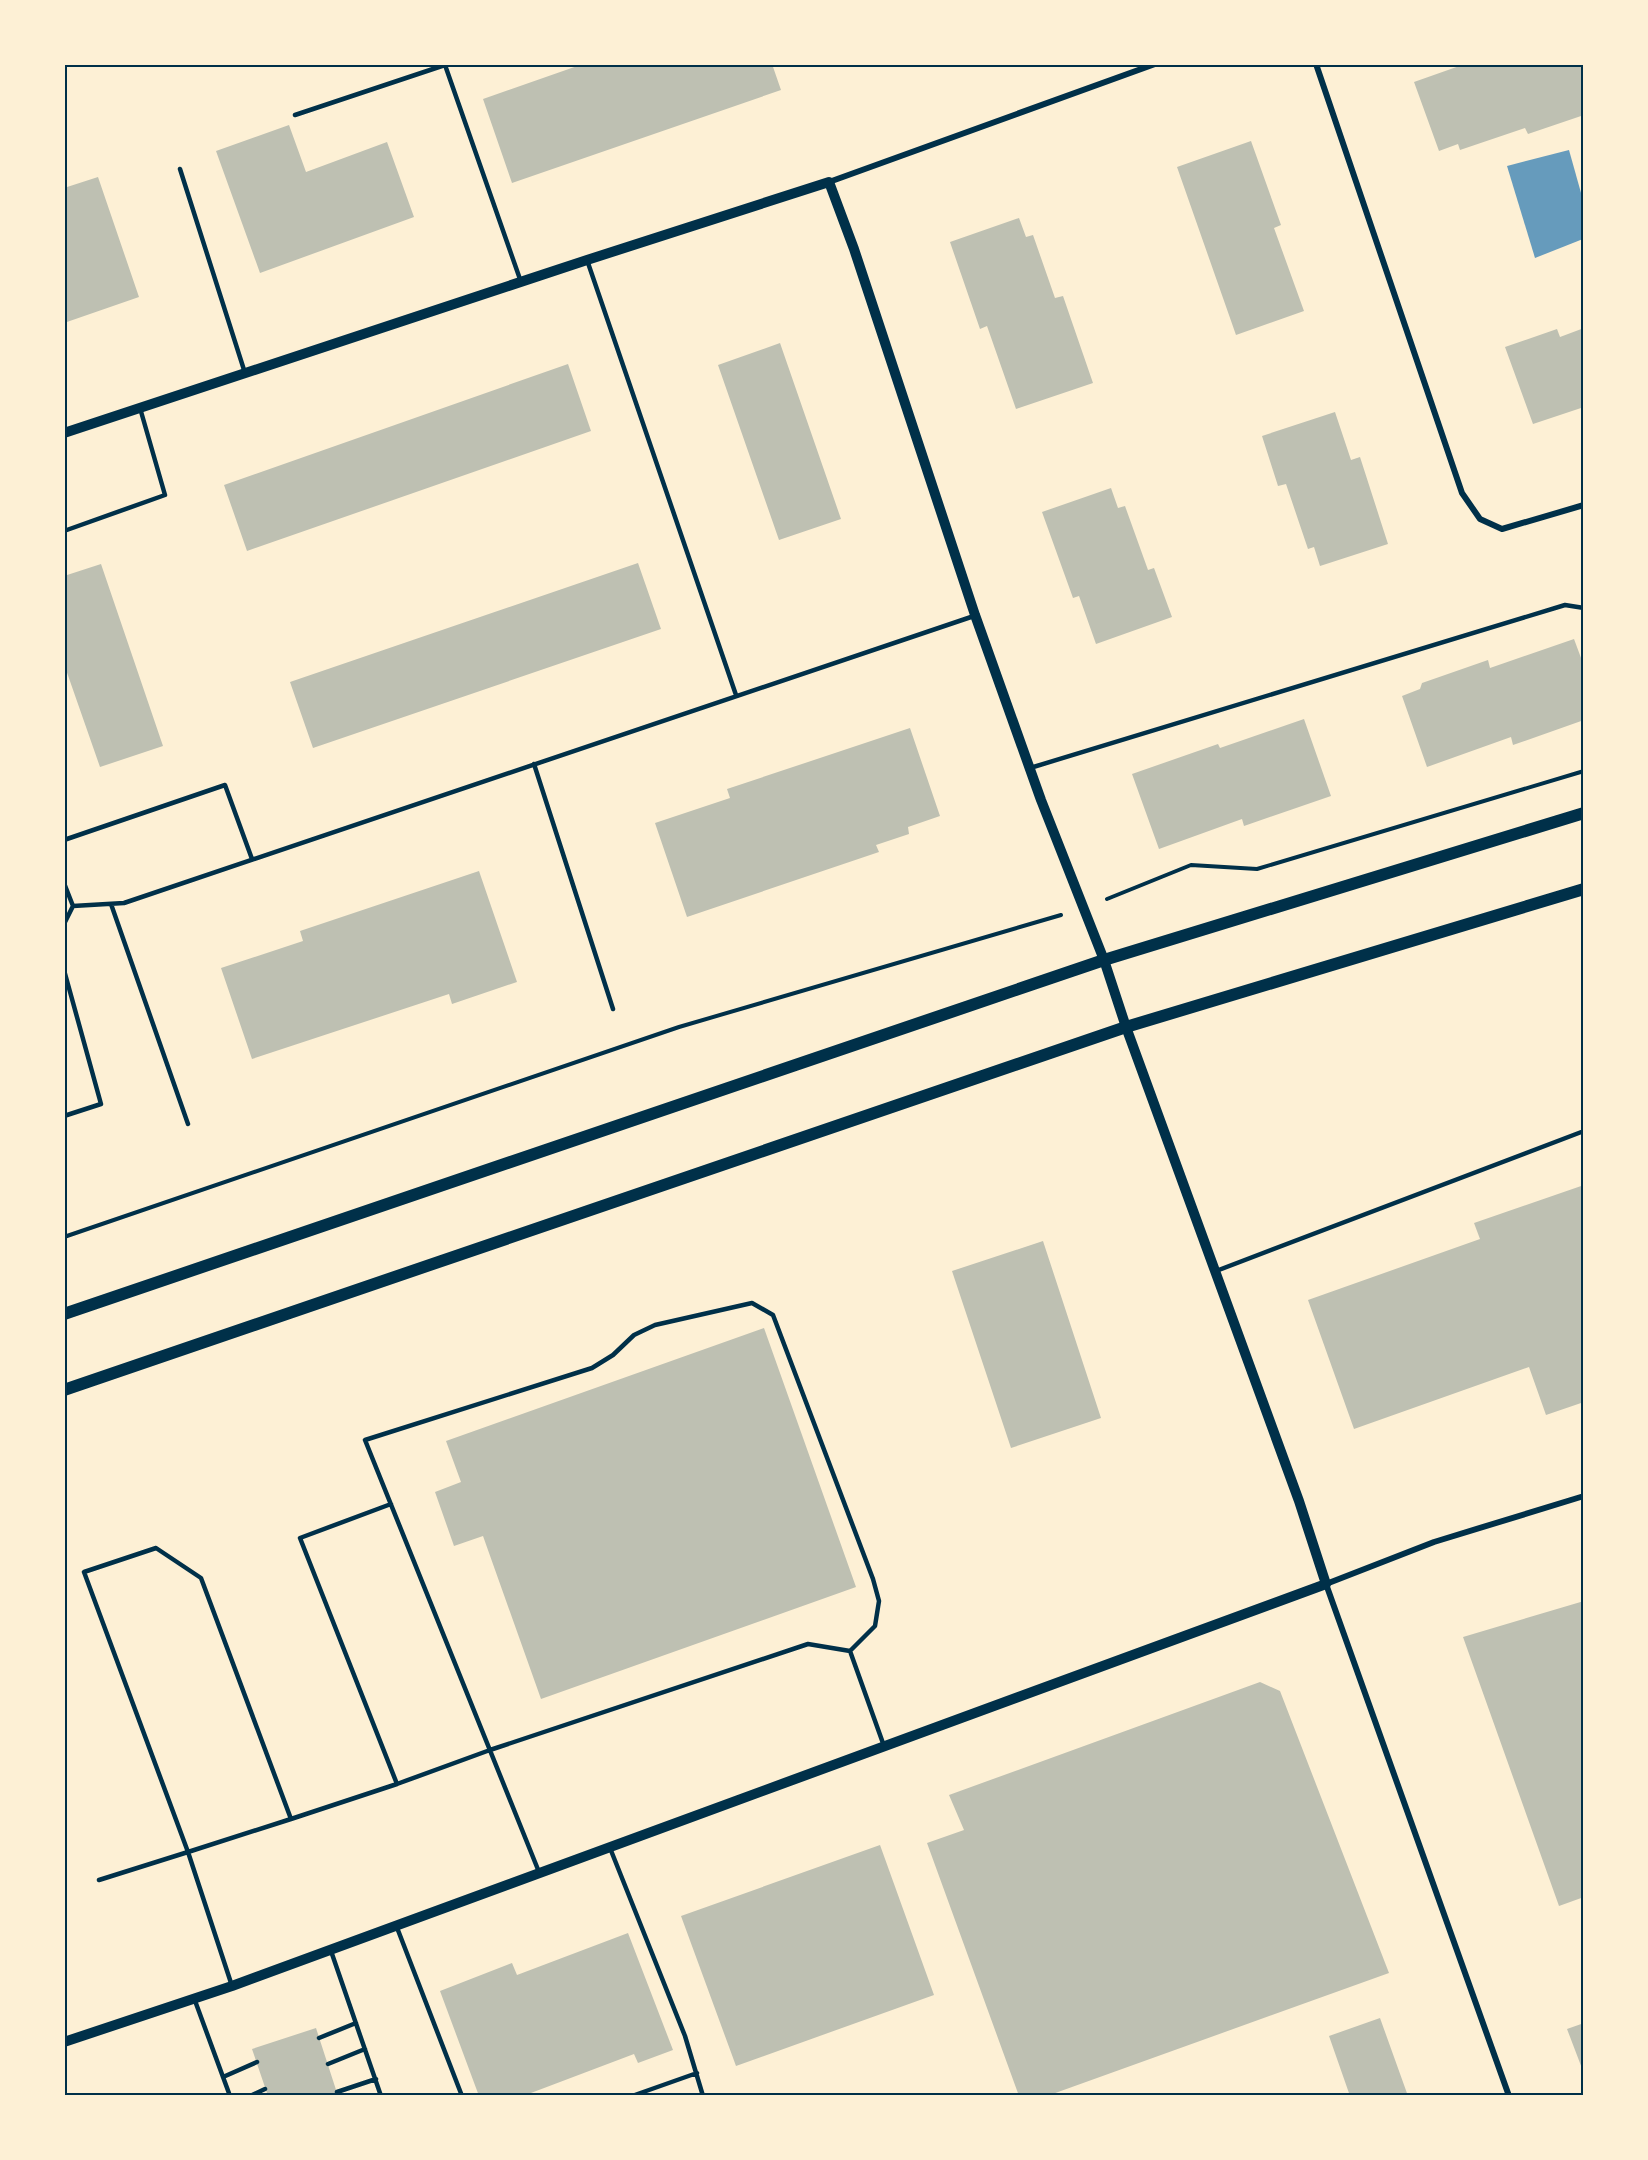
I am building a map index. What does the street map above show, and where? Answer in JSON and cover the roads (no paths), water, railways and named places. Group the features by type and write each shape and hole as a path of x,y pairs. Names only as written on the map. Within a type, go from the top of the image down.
{"main road":[{"path":"64,1314 1104,960 1584,813"},
{"path":"64,1390 1126,1027 1584,889"}],"street":[{"path":"64,433 829,182 1155,64"},
{"path":"1316,64 1462,493 1480,519 1502,529 1584,505"},
{"path":"829,182 855,249 975,615 1030,768 1104,960 1126,1027 1299,1501 1326,1584 1509,2096"},
{"path":"64,2042 232,1986 1326,1584 1434,1542 1584,1496"}],"lane":[{"path":"295,115 445,64 521,282"},
{"path":"180,169 245,373"},
{"path":"587,260 736,695"},
{"path":"64,531 165,495 140,408"},
{"path":"1030,768 1565,605 1584,608"},
{"path":"73,906 124,903 975,615"},
{"path":"534,764 613,1009"},
{"path":"64,840 225,785 252,859"},
{"path":"64,883 73,906 64,924"},
{"path":"111,904 188,1124"},
{"path":"64,970 101,1104 64,1116"},
{"path":"1215,1271 1584,1131"},
{"path":"540,1872 365,1440 592,1368 613,1355 634,1335 655,1325 752,1304 773,1315 873,1578 879,1601 875,1626 850,1651"},
{"path":"391,1504 300,1538 397,1784"},
{"path":"232,1986 188,1852 84,1572 156,1548 201,1578 291,1819"},
{"path":"99,1880 397,1784 490,1750 808,1644 850,1651"},
{"path":"850,1651 884,1746"},
{"path":"610,1846 686,2036 703,2096"},
{"path":"396,1925 462,2096"},
{"path":"330,1949 381,2096"},
{"path":"194,1998 230,2096"},
{"path":"319,2038 356,2023"},
{"path":"328,2064 365,2049"},
{"path":"223,2077 257,2062"},
{"path":"632,2096 697,2073"},
{"path":"337,2092 376,2079"},
{"path":"250,2096 265,2089"}],"water":[{"path":"1569,150 1583,200 1583,239 1535,258 1507,166"}]}
